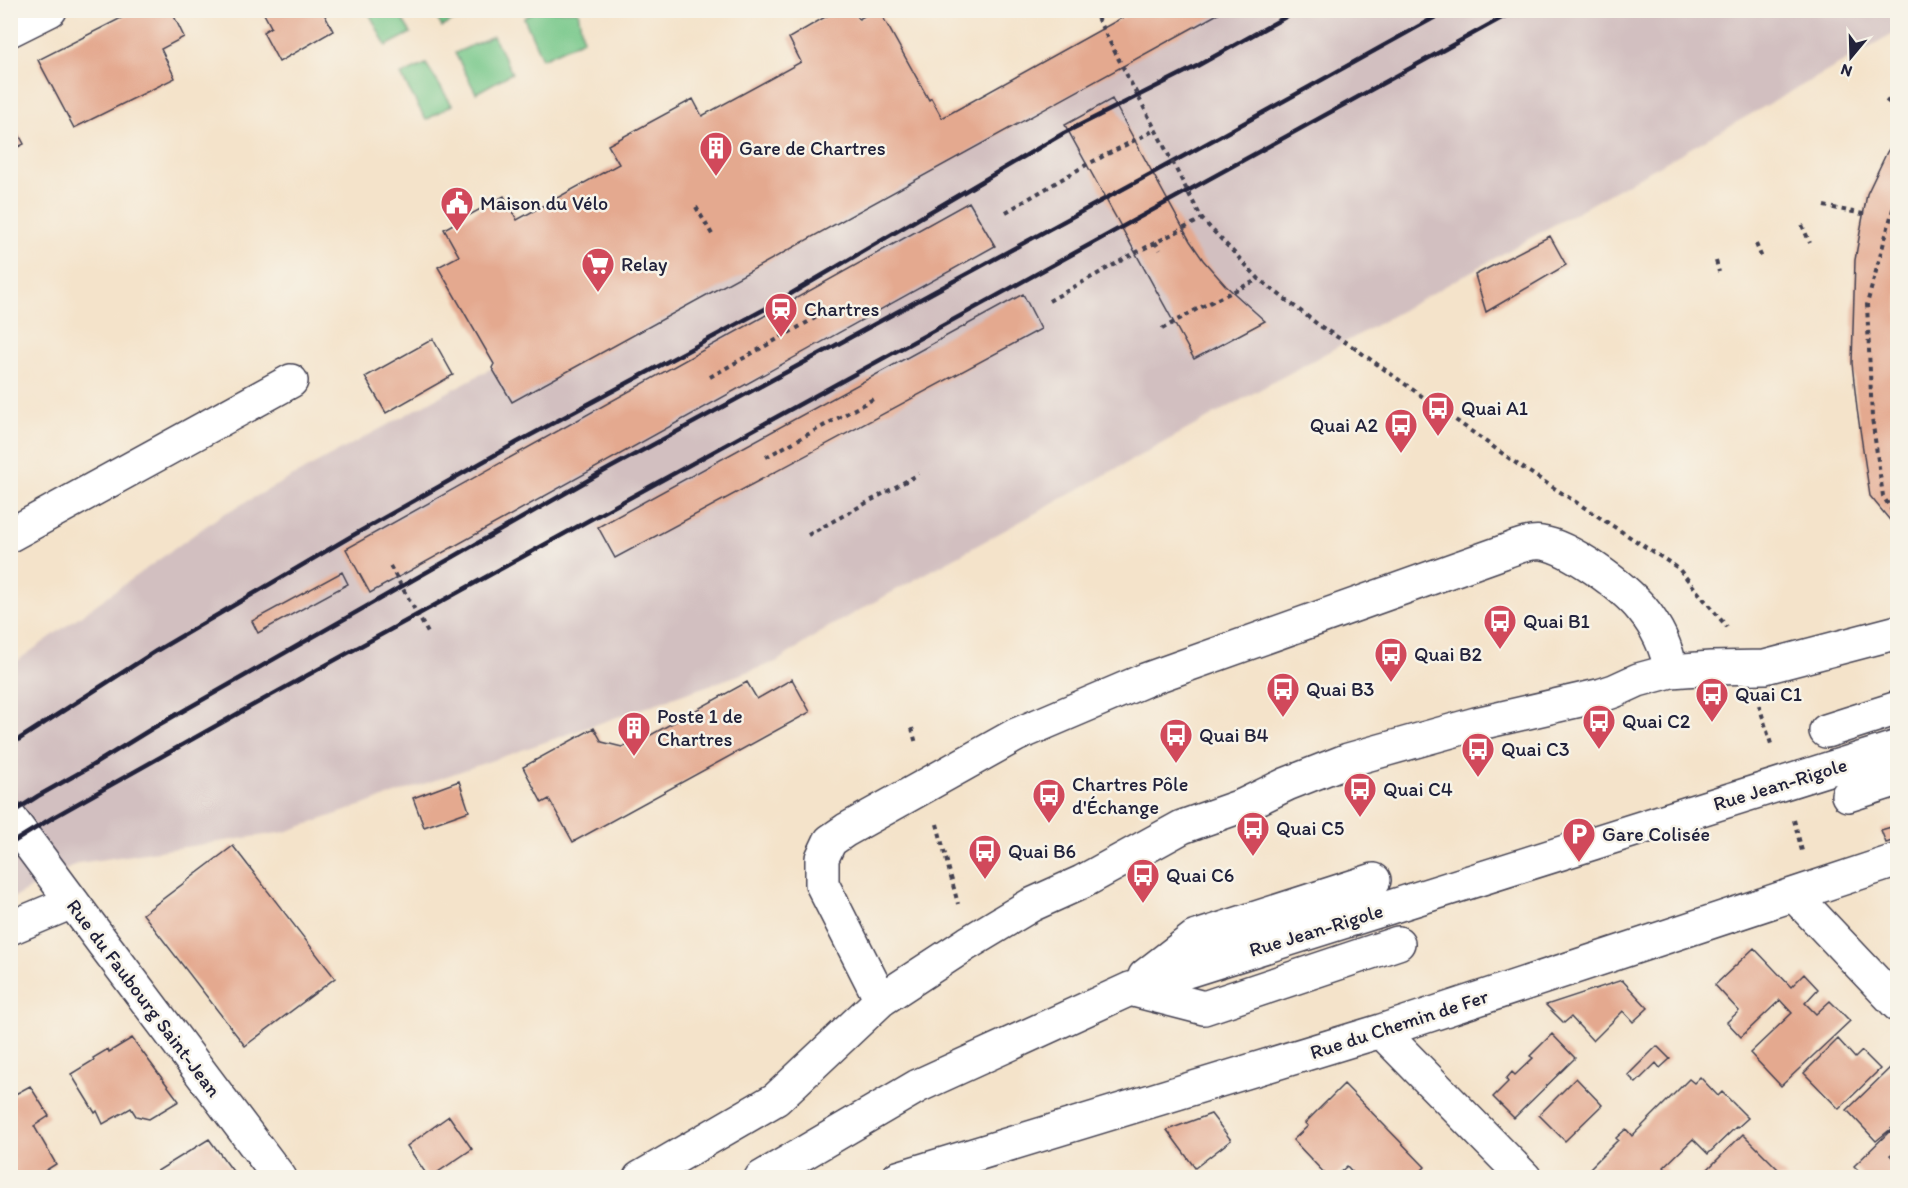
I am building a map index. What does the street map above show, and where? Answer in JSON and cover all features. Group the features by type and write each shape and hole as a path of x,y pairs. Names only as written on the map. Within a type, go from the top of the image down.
{"street":[{"path":"10,30 51,10"},
{"path":"10,535 291,381"},
{"path":"881,1000 822,884 822,858 830,842 846,830 1016,735 1145,680 1530,543 1555,546 1626,593 1642,609 1657,630 1668,653 1671,671"},
{"path":"640,1178 776,1099 881,1000 968,942 1031,905 1082,882 1182,827 1244,805 1348,760 1476,724 1602,695 1638,680 1671,671 1765,667 1898,632"},
{"path":"1826,731 1898,708"},
{"name":"Rue Jean-Rigole","path":"761,1178 918,1086 1130,989 1898,747"},
{"path":"1848,795 1898,778"},
{"name":"Rue du Faubourg Saint-Jean","path":"10,818 280,1178"},
{"name":"Rue du Chemin de Fer","path":"898,1178 1381,1031 1898,860"},
{"path":"1130,989 1194,939 1374,880"},
{"path":"1794,895 1898,1005"},
{"path":"10,928 72,902"},
{"path":"1130,989 1203,1008 1398,943"},
{"path":"1381,1031 1525,1178"}],"path":[{"path":"1093,10 1202,219 1258,279 1320,326 1353,346"},
{"path":"1886,100 1898,109"},
{"path":"1005,212 1155,130"},
{"path":"1105,156 1108,162"},
{"path":"1898,191 1867,304 1872,418 1881,485 1883,496 1898,520"},
{"path":"1824,206 1863,214"},
{"path":"696,207 713,236"},
{"path":"1049,301 1155,242 1202,219"},
{"path":"1802,225 1810,243"},
{"path":"1155,242 1160,250"},
{"path":"1756,244 1762,258"},
{"path":"1716,261 1719,272"},
{"path":"1162,329 1258,279"},
{"path":"710,377 831,309"},
{"path":"766,457 875,398"},
{"path":"808,535 919,474"},
{"path":"390,566 428,633"},
{"path":"912,728 968,942"}],"shaded area":[{"path":"837,11 854,11 928,100 931,98 942,118 1136,11 1897,11 1897,32 1319,357 827,628 776,662 285,832 79,863 11,899 10,666 220,516 492,368 494,363 438,267 458,256 444,229 504,196 517,220 618,164 608,145 693,99 703,116 801,62 789,38"}],"green space":[{"path":"368,11 397,11 411,33 386,46"},
{"path":"433,11 458,11 461,16 442,27"},
{"path":"535,11 578,11 583,40 542,59 524,18"},
{"path":"493,36 512,73 476,93 455,53"},
{"path":"426,64 452,105 426,120 401,75"}],"building":[{"path":"137,10 171,10 184,37 161,49 175,78 74,128 38,60"},
{"path":"262,10 322,10 333,31 279,62 263,32 271,27"},
{"name":"Gare de Chartres","path":"837,10 854,10 859,19 879,10 929,100 931,98 942,118 1136,10 1225,10 512,402 492,368 494,364 438,267 459,256 444,229 504,196 517,220 619,164 608,145 693,99 702,116 801,62 789,38"},
{"path":"1112,99 1190,241 1203,260 1226,286 1265,321 1194,359 1065,125"},
{"path":"10,118 24,144 10,151"},
{"path":"1898,135 1898,530 1870,496 1852,363 1855,260 1867,194 1887,152"},
{"path":"969,202 995,246 370,593 346,549"},
{"path":"1550,236 1566,265 1486,312 1475,275"},
{"path":"1023,294 1041,329 615,558 598,527"},
{"path":"433,339 453,375 386,413 365,377"},
{"path":"342,572 348,584 258,633 252,621"},
{"name":"Poste 1 de Chartres","path":"792,679 810,712 573,842 549,799 542,803 523,767 594,728 602,742 622,747 639,738 640,741 747,682 757,699"},
{"path":"459,781 469,811 424,827 413,798"},
{"path":"1898,825 1898,839 1886,843 1881,830"},
{"path":"233,846 335,978 245,1046 143,914"},
{"path":"1754,948 1791,987 1804,974 1818,989 1805,1003 1816,1014 1830,1001 1850,1021 1781,1086 1750,1053 1792,1013 1780,1000 1741,1037 1727,1022 1739,1011 1715,985"},
{"path":"1622,980 1648,1008 1633,1022 1623,1011 1593,1041 1571,1017 1564,1023 1546,1005"},
{"path":"1552,1034 1575,1058 1514,1118 1493,1097 1508,1082 1506,1079 1512,1072 1515,1075 1533,1058 1530,1056"},
{"path":"132,1038 179,1101 149,1119 136,1116 131,1108 103,1124 97,1111 95,1113 71,1074 108,1049 109,1052"},
{"path":"1838,1039 1855,1058 1862,1051 1880,1069 1839,1109 1804,1073"},
{"path":"1657,1046 1670,1059 1660,1068 1656,1063 1636,1083 1628,1075"},
{"path":"1892,1066 1898,1071 1898,1123 1876,1141 1847,1110"},
{"path":"1700,1077 1718,1096 1722,1092 1748,1118 1708,1154 1693,1139 1664,1167 1668,1172 1662,1178 1580,1178 1626,1129 1632,1136 1689,1079 1694,1083"},
{"path":"1576,1078 1602,1105 1565,1141 1539,1115"},
{"path":"1344,1084 1425,1167 1414,1178 1358,1178 1347,1166 1334,1178 1329,1178 1293,1140 1308,1126 1305,1123"},
{"path":"30,1086 49,1116 34,1126 56,1164 43,1172 46,1178 10,1178 10,1097"},
{"path":"1211,1114 1231,1140 1195,1168 1167,1130"},
{"path":"449,1116 472,1149 429,1178 407,1146"},
{"path":"1890,1131 1898,1139 1898,1149 1890,1155 1898,1163 1898,1172 1892,1178 1858,1178 1862,1174 1854,1166"},
{"path":"1743,1134 1787,1178 1699,1178"},
{"path":"209,1139 238,1178 146,1178"}],"railway":[{"path":"10,745 156,651 350,537 516,443 765,309 1064,133 1197,66 1298,10"},
{"path":"10,814 153,728 599,474 1448,10"},
{"path":"10,844 246,709 1516,10"}],"place":[{"name":"Gare de Chartres","path":"716,177"},
{"name":"Maison du Vélo","path":"457,232"},
{"name":"Relay","path":"598,293"},
{"name":"Chartres","path":"781,338"},
{"name":"Quai A1","path":"1438,437"},
{"name":"Quai A2","path":"1401,454"},
{"name":"Quai B1","path":"1500,650"},
{"name":"Quai B2","path":"1391,683"},
{"name":"Quai B3","path":"1283,718"},
{"name":"Quai C1","path":"1712,723"},
{"name":"Quai C2","path":"1599,750"},
{"name":"Poste 1 de Chartres","path":"634,757"},
{"name":"Quai B4","path":"1176,764"},
{"name":"Quai C3","path":"1478,778"},
{"name":"Quai C4","path":"1360,818"},
{"name":"Chartres Pôle d'Échange","path":"1049,824"},
{"name":"Quai C5","path":"1253,857"},
{"name":"Gare Colisée","path":"1579,863"},
{"name":"Quai B6","path":"985,880"},
{"name":"Quai C6","path":"1143,904"}]}
